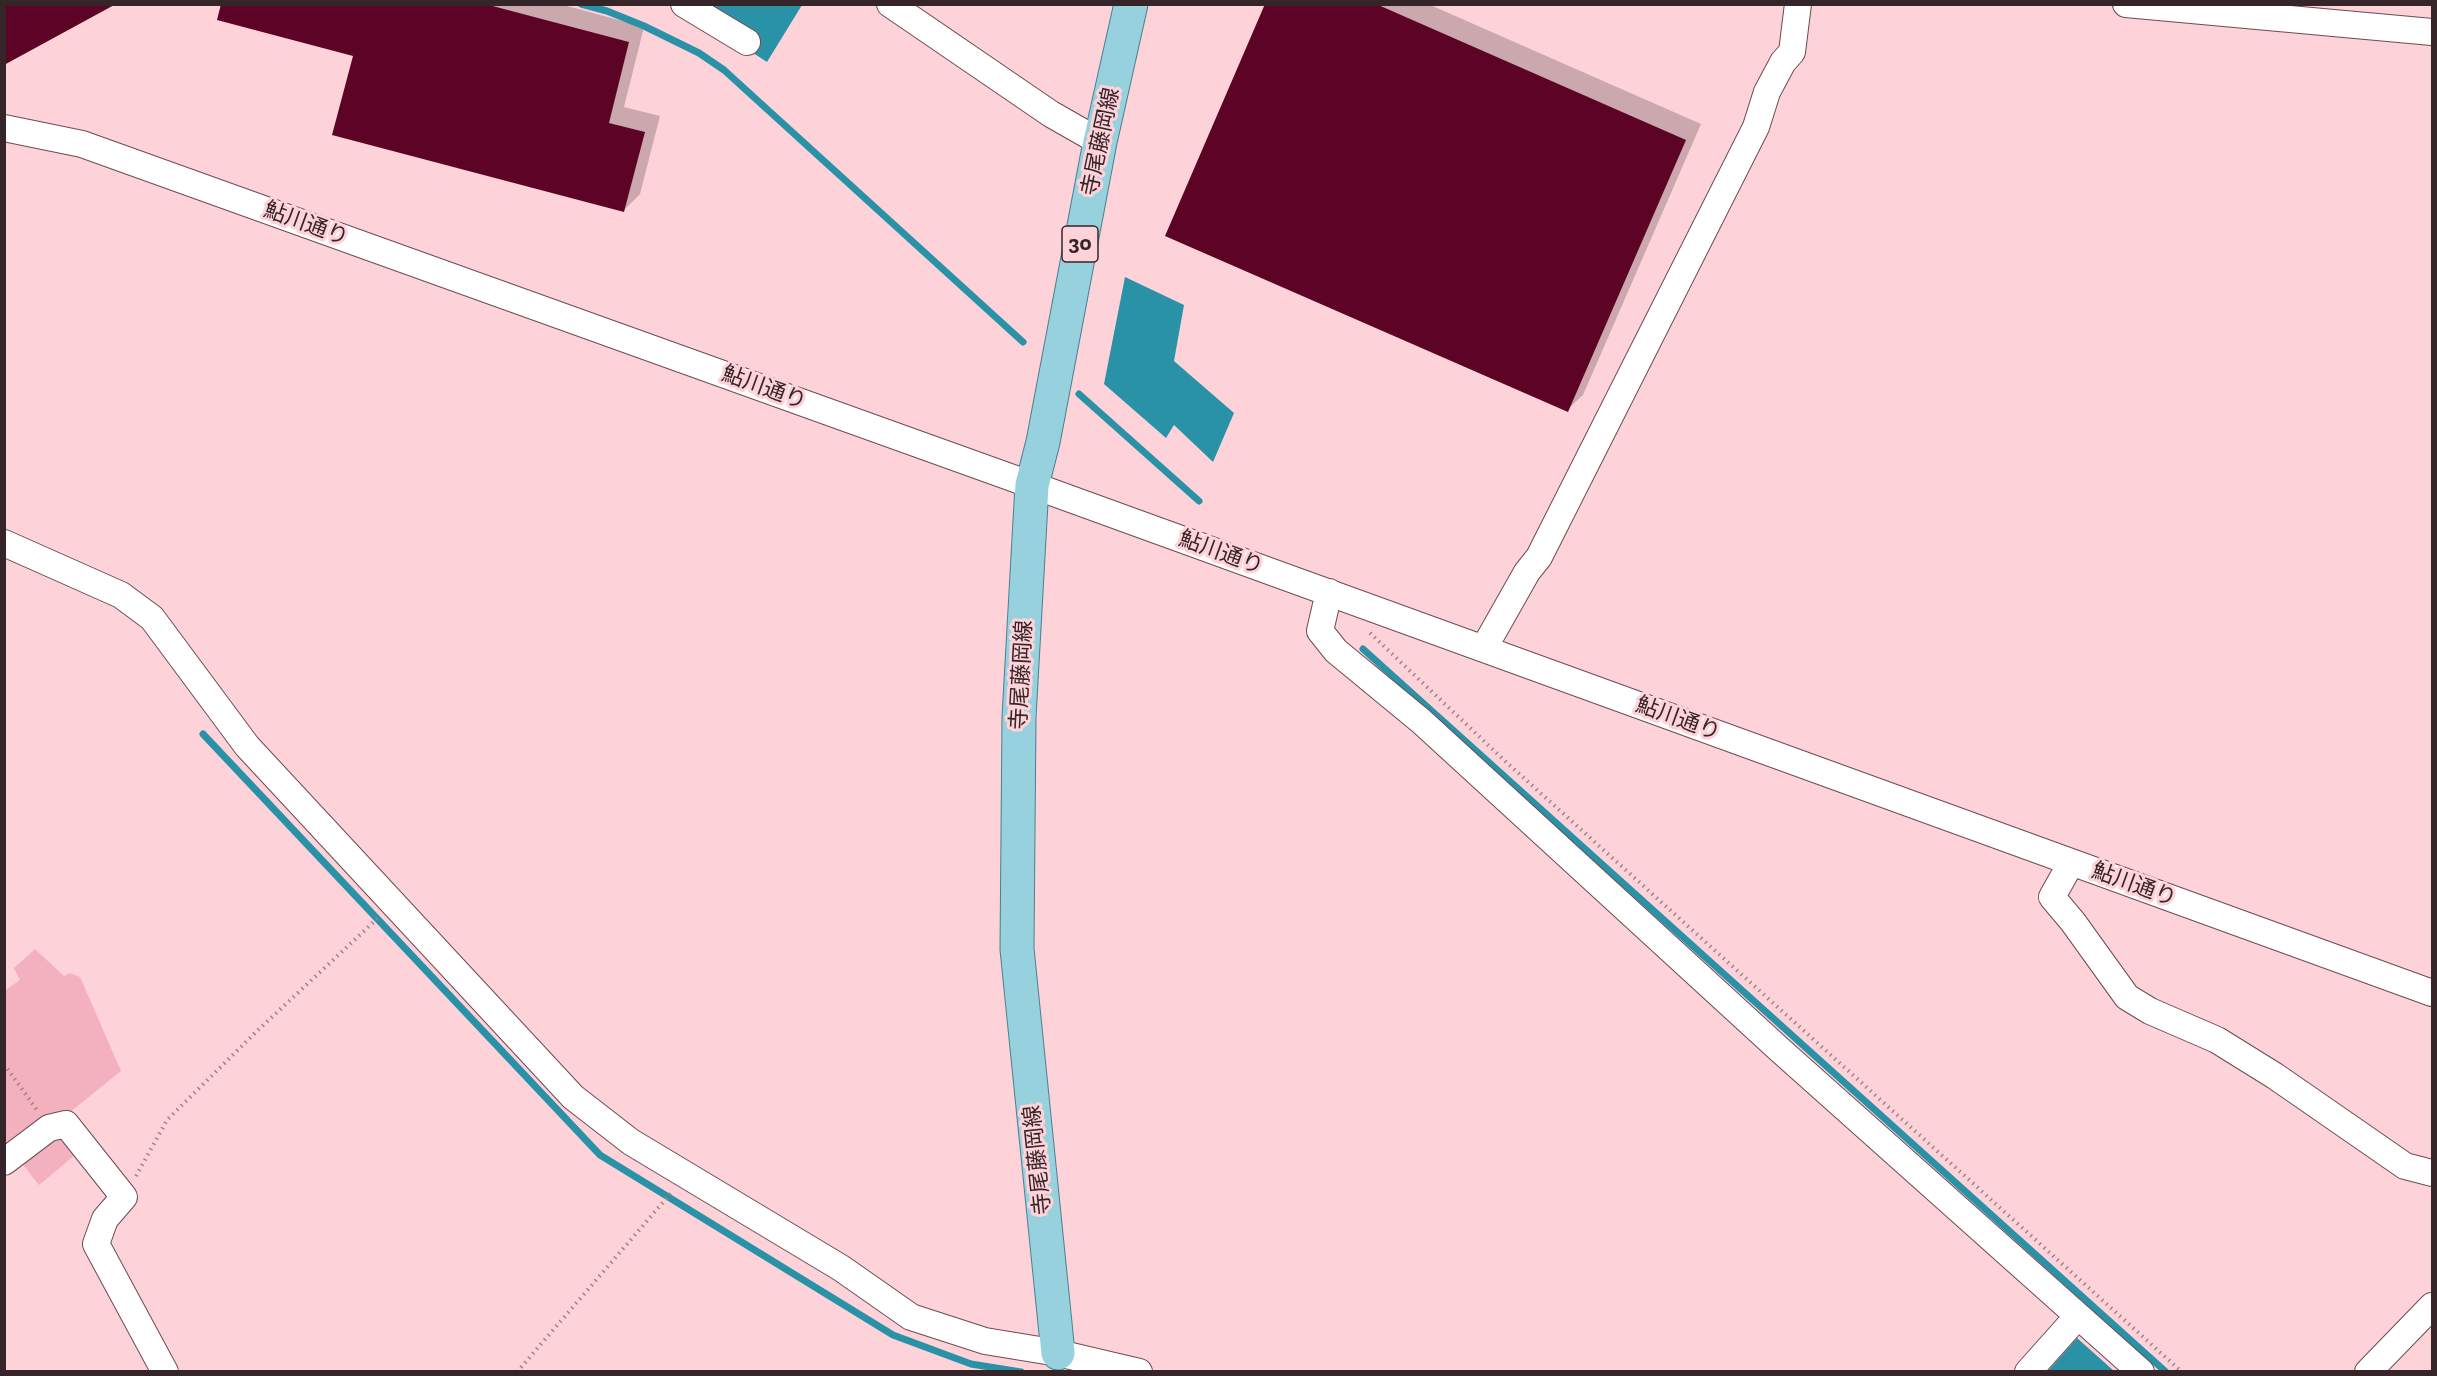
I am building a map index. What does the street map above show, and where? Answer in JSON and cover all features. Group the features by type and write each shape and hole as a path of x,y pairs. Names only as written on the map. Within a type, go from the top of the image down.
{"main road":[{"name":"寺尾藤岡線","path":"1058,1353 1017,949 1019,717 1032,485 1043,442 1100,142 1131,4"}],"street":[{"path":"684,4 747,42"},
{"path":"890,4 1051,114 1100,142"},
{"path":"1484,648 1544,546 1756,127 1767,92 1783,62 1792,52 1798,4"},
{"path":"2126,4 2433,32"},
{"name":"鮎川通り","path":"4,128 82,144 1329,592 2433,993"},
{"path":"4,543 121,595 152,618 247,746 573,1097 631,1142 821,1256 911,1317 985,1341 1058,1353 1139,1371"},
{"path":"1329,592 1320,631 1336,651 1421,721 1780,1050 2141,1371"},
{"path":"2072,863 2052,897 2073,922 2127,997 2150,1011 2227,1046 2275,1076 2405,1166 2433,1173"},
{"path":"4,1162 49,1128 66,1124 124,1197 105,1219 96,1244 165,1371"},
{"path":"2368,1371 2433,1306"},
{"path":"2028,1371 2078,1316"}],"path":[{"path":"1363,626 1400,664 1514,769 2182,1371"},
{"path":"124,1197 167,1120 257,1031 394,903"},
{"path":"4,1064 49,1128"},
{"path":"517,1371 686,1177"}],"shaded area":[{"path":"35,949 64,976 70,973 80,977 121,1071 59,1121 81,1150 39,1185 5,1142 4,991 20,980 14,968"}],"water":[{"path":"703,5 802,5 767,62 750,51"},
{"path":"1125,277 1184,305 1174,361 1234,413 1213,462 1174,425 1166,438 1104,384"},
{"path":"2077,1338 2114,1371 2048,1371"}],"building":[{"path":"4,4 116,4 4,65"},
{"path":"221,4 485,4 629,42 609,123 645,132 624,212 332,135 353,56 217,20"},
{"path":"1265,4 1376,4 1686,140 1568,412 1165,236"}],"waterway":[{"path":"581,4 607,11 644,26 699,53 724,70 1023,342"},
{"path":"1079,394 1199,501"},
{"path":"1363,649 2166,1372"},
{"path":"203,734 600,1155 893,1335 971,1364 1021,1372"}]}
